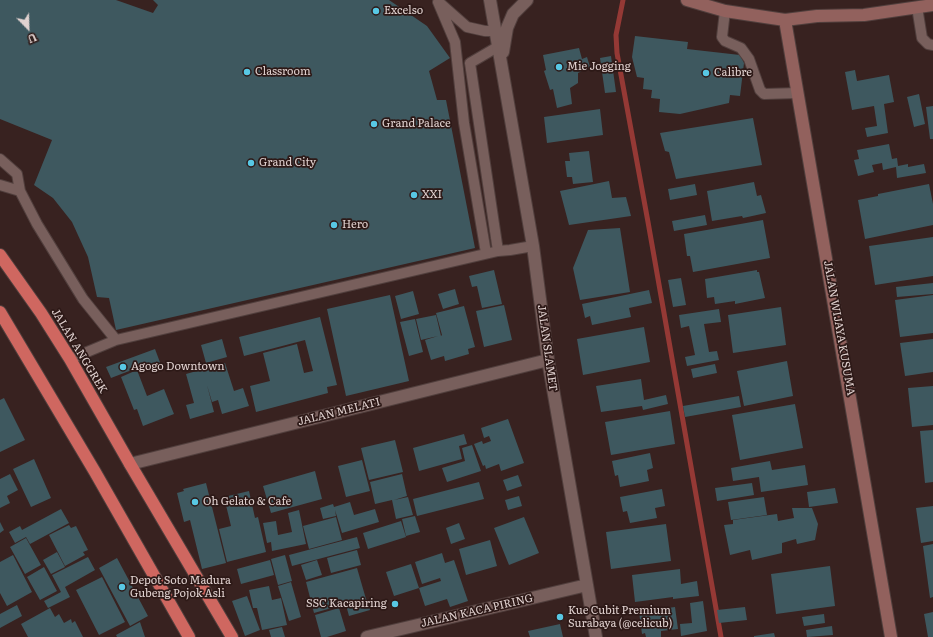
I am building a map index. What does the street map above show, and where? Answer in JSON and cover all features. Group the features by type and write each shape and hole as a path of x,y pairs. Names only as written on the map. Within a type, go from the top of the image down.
{"highway":[{"name":"JALAN ANGGREK","path":"0,255 41,313 70,359 232,637"},
{"path":"0,312 95,472 189,637"}],"street":[{"name":"JALAN SLAMET","path":"490,0 533,246 548,360 596,637"},
{"name":"JALAN SLAMET","path":"501,59 507,28 513,14 526,0"},
{"path":"686,0 725,10 785,20 817,16 864,15 933,5"},
{"name":"JALAN WIJAYA KUSUMA","path":"785,20 891,637"},
{"name":"JALAN MELATI","path":"130,464 548,360"},
{"name":"JALAN KACA PIRING","path":"367,637 587,585"}],"lane":[{"path":"438,1 467,27 485,31 496,31"},
{"path":"438,1 455,42 464,123 486,253"},
{"path":"917,7 922,38 928,44 933,45"},
{"path":"725,10 722,37 725,41 741,48 749,59 760,90 764,94 798,93"},
{"path":"498,251 470,63 499,46"},
{"path":"0,159 17,174 20,191 37,224 83,299 116,340"},
{"path":"0,185 20,191"},
{"path":"70,359 116,340 486,253 533,246"}],"building":[{"name":"Grand City","path":"0,0 116,0 153,13 158,5 153,0 389,0 427,26 450,58 429,71 437,100 446,100 475,248 116,330 109,298 97,297 88,257 72,222 53,198 34,185 52,140 0,119"},
{"path":"635,36 688,42 687,49 740,55 744,63 740,96 730,95 729,103 680,114 659,112 660,99 651,98 652,90 643,89 644,78 637,77 632,57"},
{"path":"579,48 582,59 587,57 590,67 578,73 578,83 570,88 572,104 557,108 553,89 550,90 544,71 546,70 543,55"},
{"path":"611,56 616,92 605,93 600,58"},
{"path":"855,70 857,81 889,75 894,102 884,104 888,133 867,137 865,128 877,126 874,106 852,110 845,72"},
{"path":"919,94 925,124 914,127 907,97"},
{"path":"933,106 933,139 930,139 926,107"},
{"path":"600,109 603,135 547,143 544,117"},
{"path":"753,118 762,165 676,179 669,152 665,151 660,133"},
{"path":"889,144 892,159 897,158 898,166 908,164 908,167 924,164 926,173 897,178 896,167 883,170 882,163 872,165 874,172 858,176 854,160 859,159 857,150"},
{"path":"589,151 593,182 573,184 572,177 567,177 565,161 570,161 569,153"},
{"path":"609,181 612,198 626,197 631,216 569,225 560,191"},
{"path":"754,182 757,196 761,195 766,213 743,218 742,216 712,221 707,191"},
{"path":"695,184 697,195 670,200 668,189"},
{"path":"929,184 933,204 933,225 865,239 858,200 878,196 878,194"},
{"path":"705,215 707,225 674,231 672,221"},
{"path":"763,220 770,258 693,272 690,256 687,256 684,234"},
{"path":"620,228 630,292 580,300 573,268 588,230"},
{"path":"933,237 933,276 875,285 869,246"},
{"path":"494,270 502,304 482,308 477,286 472,287 469,276"},
{"path":"757,270 757,272 759,272 765,298 735,304 735,301 715,304 714,297 707,298 705,279"},
{"path":"681,278 686,305 673,307 668,280"},
{"path":"933,283 933,294 897,297 896,287"},
{"path":"455,289 459,304 443,309 438,294"},
{"path":"649,290 652,303 629,308 631,317 592,325 590,316 585,318 582,304"},
{"path":"413,291 419,314 401,319 395,296"},
{"path":"390,295 409,381 346,396 327,309"},
{"path":"933,295 933,333 900,337 895,300"},
{"path":"504,305 512,340 484,347 476,311"},
{"path":"464,306 475,347 468,349 469,354 445,361 444,356 431,360 425,340 438,336 421,340 416,319 436,315 441,336 436,313"},
{"path":"781,307 786,345 733,353 728,315"},
{"path":"719,309 721,322 704,324 709,352 717,351 719,360 687,366 685,357 695,355 689,326 681,328 679,315"},
{"path":"320,317 337,385 327,387 328,393 256,412 250,386 270,381 263,353 297,344 304,373 313,371 305,340 244,356 239,337"},
{"path":"415,319 423,352 409,356 400,322"},
{"path":"644,327 650,362 583,375 577,339"},
{"path":"222,339 227,357 206,363 201,345"},
{"path":"933,339 933,372 905,376 900,343"},
{"path":"155,349 161,365 140,373 137,368 111,378 106,367"},
{"path":"787,361 793,396 744,406 737,371"},
{"path":"225,363 234,391 243,388 249,406 222,414 218,400 212,402 207,385 214,412 190,419 186,405 194,403 186,374"},
{"path":"715,364 717,373 693,378 691,369"},
{"path":"137,370 147,396 164,389 174,414 143,426 137,409 134,410 121,377"},
{"path":"641,379 644,400 666,395 668,404 643,410 642,406 601,412 596,386"},
{"path":"933,386 933,425 912,427 908,388"},
{"path":"739,396 741,407 685,417 683,406"},
{"path":"4,398 25,440 0,452 0,400"},
{"path":"795,404 803,448 740,460 732,415"},
{"path":"670,411 675,444 611,455 605,422"},
{"path":"508,419 524,463 501,471 499,464 486,469 485,465 483,466 474,444 482,441 483,444 491,441 489,436 484,438 481,428"},
{"path":"933,430 933,482 925,483 920,431"},
{"path":"464,434 467,444 459,446 462,459 419,471 413,448"},
{"path":"395,440 403,472 369,480 361,448"},
{"path":"472,445 481,471 447,482 442,468 465,461 462,448"},
{"path":"650,453 653,468 647,470 649,481 620,487 618,475 615,476 612,461"},
{"path":"34,459 51,498 31,507 13,469"},
{"path":"362,460 370,491 346,497 338,466"},
{"path":"770,461 772,470 805,465 808,485 761,492 759,477 733,481 731,468"},
{"path":"315,471 322,499 271,513 263,486"},
{"path":"10,474 18,490 7,496 10,503 0,508 0,479"},
{"path":"402,474 407,496 394,500 408,497 413,515 396,519 392,500 375,504 370,482"},
{"path":"518,475 522,486 507,491 503,480"},
{"path":"479,482 484,499 417,516 413,499"},
{"path":"206,483 226,563 202,569 190,520 184,522 177,493 184,491 183,489"},
{"path":"752,483 754,495 717,501 715,488"},
{"path":"835,488 838,503 809,507 807,492"},
{"path":"662,489 665,506 655,508 657,518 630,523 627,511 623,512 620,497"},
{"path":"249,491 255,518 258,517 266,552 227,562 219,529 231,526 224,497"},
{"path":"519,496 522,506 508,510 505,500"},
{"path":"764,497 767,515 731,520 728,502"},
{"path":"350,502 354,515 375,509 379,522 342,533 335,510 336,516 323,519 320,508 333,504 334,507"},
{"path":"933,506 933,541 921,543 916,508"},
{"path":"792,508 812,508 818,524 815,540 797,544 796,539 782,543 782,553 752,560 750,550 730,555 724,525 733,524 733,520 777,514 778,521 794,518"},
{"path":"61,509 69,523 30,544 26,537 15,543 9,532 20,526 22,530"},
{"path":"299,510 306,544 272,551 271,542 267,543 263,523 276,521 278,535 292,532 288,513"},
{"path":"415,516 420,532 406,536 402,519"},
{"path":"336,517 342,540 309,549 303,526"},
{"path":"524,517 539,553 509,565 494,528"},
{"path":"401,521 406,537 368,549 363,533"},
{"path":"0,522 4,530 0,533"},
{"path":"459,523 465,539 451,544 446,528"},
{"path":"666,524 671,561 611,569 606,532"},
{"path":"69,525 71,528 76,526 88,550 83,552 85,555 65,566 49,535"},
{"path":"357,537 360,548 292,566 289,555"},
{"path":"26,538 41,565 25,574 10,547"},
{"path":"490,540 497,566 466,575 459,549"},
{"path":"933,544 933,597 930,598 923,546"},
{"path":"357,550 361,565 331,573 327,558"},
{"path":"57,552 65,567 51,574 43,560"},
{"path":"442,553 445,563 454,560 468,601 450,607 447,599 425,606 419,588 441,581 440,578 422,584 415,562"},
{"path":"13,555 32,592 7,606 0,593 0,562"},
{"path":"285,555 292,581 278,585 271,559"},
{"path":"88,557 95,570 65,587 70,597 48,608 44,601 61,592 52,575"},
{"path":"117,558 148,616 130,626 99,568"},
{"path":"270,560 274,575 241,584 237,569"},
{"path":"317,560 322,575 306,580 301,565"},
{"path":"411,564 419,588 394,596 386,572"},
{"path":"830,566 835,606 776,614 771,574"},
{"path":"44,567 57,591 40,600 27,577"},
{"path":"357,568 370,610 349,616 346,605 353,602 314,613 306,582"},
{"path":"680,569 681,584 697,581 699,596 673,599 673,597 635,602 632,575"},
{"path":"102,577 125,622 99,635 76,590"},
{"path":"291,582 301,617 289,621 278,586"},
{"path":"269,586 272,600 281,598 287,625 262,630 257,608 253,608 249,590"},
{"path":"247,596 260,630 245,636 232,601"},
{"path":"703,601 707,631 681,636 680,624 692,623 690,603"},
{"path":"17,605 22,616 0,628 0,614"},
{"path":"675,607 678,629 661,631 661,637 646,637 645,633 642,634 639,612"},
{"path":"745,607 747,620 719,623 717,610"},
{"path":"50,608 55,617 59,614 64,623 71,619 72,623 75,621 83,637 28,637 21,624"},
{"path":"339,608 346,631 327,637 321,637 315,615"},
{"path":"933,612 933,637 928,637 924,614"},
{"path":"824,614 825,623 804,626 802,617"},
{"path":"140,622 145,637 117,637 116,635"},
{"path":"560,624 563,637 530,637 528,631"},
{"path":"832,626 833,635 807,637 806,630"},
{"path":"282,627 285,637 271,637 269,630"},
{"path":"774,633 775,637 754,637 754,636"}],"waterway":[{"path":"623,0 616,35 617,53 721,637"}],"place":[{"name":"Excelso","path":"376,11"},
{"name":"Mie Jogging","path":"559,67"},
{"name":"Classroom","path":"247,72"},
{"name":"Calibre","path":"706,73"},
{"name":"Grand Palace","path":"374,124"},
{"name":"Grand City","path":"251,163"},
{"name":"XXI","path":"414,195"},
{"name":"Hero","path":"334,225"},
{"name":"Agogo Downtown","path":"123,367"},
{"name":"Oh Gelato & Cafe","path":"195,502"},
{"name":"Depot Soto Madura Gubeng Pojok Asli","path":"122,587"},
{"name":"SSC Kacapiring","path":"395,604"},
{"name":"Kue Cubit Premium Surabaya (@celicub)","path":"560,617"}]}
